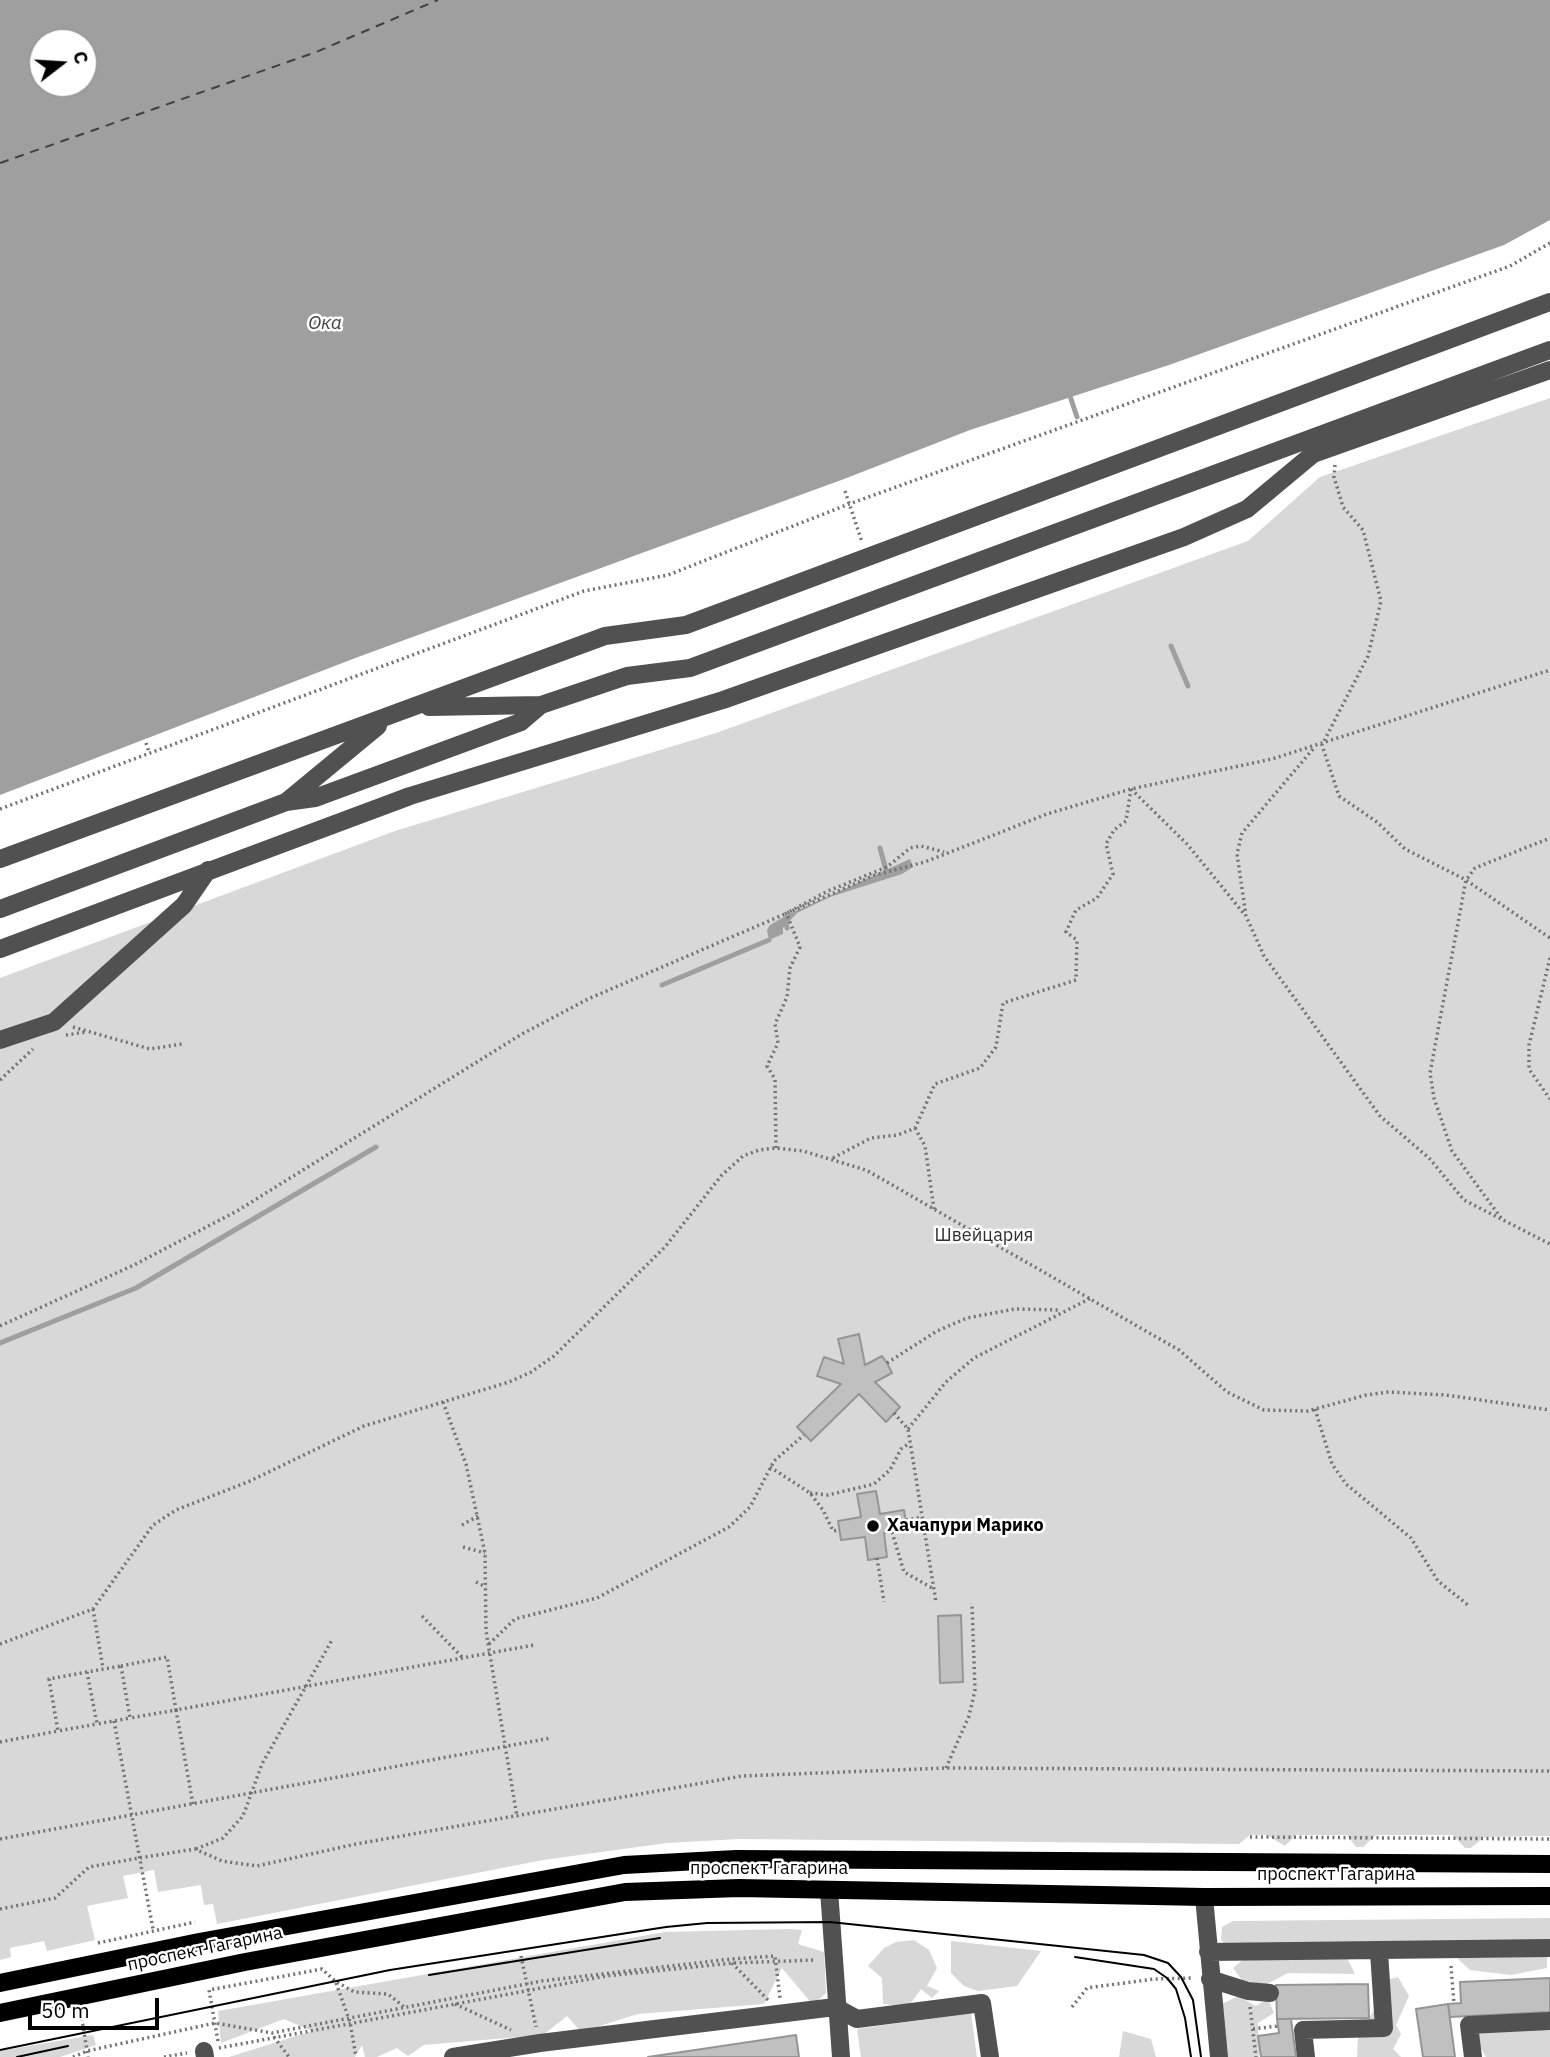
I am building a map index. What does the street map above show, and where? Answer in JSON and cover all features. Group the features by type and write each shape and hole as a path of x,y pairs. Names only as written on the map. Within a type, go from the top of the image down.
{"main road":[{"name":"проспект Гагарина","path":"0,1983 199,1942 570,1873 635,1864 762,1859 1550,1864"},
{"name":"проспект Гагарина","path":"0,2013 245,1962 576,1899 675,1889 1204,1897 1550,1896"}],"street":[{"path":"0,859 605,636 686,625 1550,302"},
{"path":"416,707 541,705 627,676 690,668 1550,350"},
{"path":"0,949 410,796 723,700 1184,537 1247,509 1313,454 1550,370"},
{"path":"0,909 286,802 315,798 521,722 541,705"},
{"path":"286,802 390,717"},
{"path":"0,1040 56,1029 184,905 208,870"},
{"path":"828,1890 835,2007 841,2057"},
{"path":"1204,1897 1219,2057"},
{"path":"1208,1952 1550,1948"},
{"path":"1306,2057 1303,2030 1384,2028 1379,1952"},
{"path":"1210,1979 1248,1991 1270,1993"},
{"path":"453,2057 541,2050 835,2007 857,2020 982,2003 990,2057"},
{"path":"1473,2057 1469,2025 1550,2021"}],"path":[{"path":"0,808 584,591 668,575 849,504 1510,266 1550,243"},
{"path":"1337,446 1334,477 1343,507 1363,530 1381,601 1368,656 1322,744 1339,796 1377,822 1405,849 1466,880 1550,938"},
{"path":"0,1326 134,1265 237,1211 522,1034 588,999 876,875 925,862 1047,814 1131,789 1272,760 1550,670"},
{"path":"146,743 149,752"},
{"path":"1246,916 1237,854 1242,833 1314,747"},
{"path":"1131,789 1187,844 1246,916 1264,956 1380,1116 1429,1158 1464,1200 1550,1244"},
{"path":"833,1158 871,1139 898,1135 915,1128 935,1084 980,1068 996,1047 1003,1003 1076,980 1077,940 1066,932 1076,911 1097,898 1113,874 1106,844 1114,830 1126,821 1131,789"},
{"path":"1502,1220 1452,1151 1434,1098 1430,1073 1466,880 1475,868 1550,838"},
{"path":"781,917 828,891 887,867 910,848 921,846 946,853"},
{"path":"776,1148 775,1079 767,1066 778,1043 775,1024 787,997 790,968 800,947 787,915"},
{"path":"1550,958 1529,1045 1529,1069 1550,1099"},
{"path":"56,1029 88,1032 150,1049 182,1044"},
{"path":"56,1029 88,1032"},
{"path":"0,1080 26,1052 37,1047"},
{"path":"915,1128 925,1146 934,1209"},
{"path":"0,1644 93,1609 153,1525 176,1510 250,1481 364,1426 509,1382 554,1356 665,1247 721,1176 738,1160 759,1150 776,1148 833,1158 866,1170 1179,1350 1227,1392 1245,1403 1285,1413 1389,1392 1446,1395 1550,1410"},
{"path":"908,1429 946,1382 974,1358 1091,1298"},
{"path":"887,1363 937,1331 967,1318 1015,1309 1063,1310"},
{"path":"443,1402 466,1464 485,1553 484,1615 508,1747 517,1817"},
{"path":"1315,1409 1332,1464 1346,1484 1410,1538 1438,1581 1468,1605"},
{"path":"894,1413 908,1429 936,1602"},
{"path":"489,1644 515,1619 597,1598 729,1527 750,1507 770,1467 804,1434"},
{"path":"810,1493 828,1495 866,1486 885,1477 901,1449 910,1443"},
{"path":"770,1467 810,1493 833,1531 839,1530"},
{"path":"866,1486 866,1492"},
{"path":"462,1525 478,1516"},
{"path":"906,1520 922,1517"},
{"path":"892,1532 904,1572 934,1589"},
{"path":"463,1548 485,1553"},
{"path":"877,1558 884,1602"},
{"path":"476,1582 486,1587"},
{"path":"946,1768 973,1701 972,1603"},
{"path":"93,1609 103,1668"},
{"path":"422,1616 462,1657"},
{"path":"0,1909 55,1898 89,1867 195,1849 223,1838 243,1816 262,1764 332,1640"},
{"path":"0,1742 534,1645"},
{"path":"58,1731 49,1679 167,1657 193,1804"},
{"path":"121,1666 130,1718"},
{"path":"87,1672 97,1724"},
{"path":"114,1721 153,1929"},
{"path":"0,1839 551,1738"},
{"path":"195,1849 222,1861 257,1866 356,1844 741,1776 946,1768 1550,1771"},
{"path":"1250,1837 1550,1839"},
{"path":"96,1944 153,1929 195,1922"},
{"path":"522,1956 541,2050"},
{"path":"164,2057 209,2052 403,2007 610,1970 731,1959 775,1956 781,2014"},
{"path":"73,2057 87,2051 215,2023 272,2033 453,2003 528,1986 732,1963 823,1960"},
{"path":"732,1963 781,2014"},
{"path":"1451,1964 1454,2004"},
{"path":"209,2052 215,2023 209,1990 322,1969 335,1981 354,1992 388,1994 408,2011"},
{"path":"1072,2007 1087,1988 1181,1977 1210,1979"},
{"path":"335,1981 349,2020 356,2057"},
{"path":"453,2003 541,2050"},
{"path":"80,2011 88,2057"},
{"path":"1253,2029 1278,2026"},
{"path":"274,2037 289,2057"},
{"path":"209,2052 221,2057"}],"green space":[{"name":"Швейцария","path":"1550,398 1550,1836 1484,1837 1471,1848 1465,1848 1453,1835 1376,1835 1363,1847 1356,1847 1347,1835 1296,1835 1285,1846 1267,1835 1250,1835 1239,1844 739,1839 667,1843 543,1860 217,1924 213,1904 204,1905 201,1885 158,1892 154,1870 123,1876 128,1898 87,1906 95,1940 47,1951 44,1941 10,1948 11,1957 0,1960 0,978 395,831 716,733 1248,541 1320,477"},
{"path":"1550,1918 1550,1943 1523,1944 1547,1957 1547,1968 1511,1975 1470,1970 1458,1959 1475,1946 1347,1958 1355,1974 1288,1973 1265,1985 1242,1980 1233,1968 1258,1948 1224,1944 1221,1939 1222,1927 1233,1921"},
{"path":"802,1930 798,1944 824,1952 826,1993 813,2005 782,1968 764,2004 638,2014 581,2032 567,2016 543,2035 424,2045 408,2056 397,2048 377,2057 365,2057 362,2045 355,2057 229,2057 312,2031 284,2019 221,2043 218,2011 665,1932"},
{"path":"914,1940 929,1950 937,1968 927,1986 939,1991 932,1998 921,1989 908,2007 883,2004 882,1978 868,1966 884,1948 896,1942"},
{"path":"951,1941 1041,1951 1017,1986 978,1991 964,1986 951,1973"},
{"path":"1398,1977 1409,1996 1396,2025 1401,2034 1393,2049 1401,2057 1357,2057 1358,2036 1376,2007 1376,1983"},
{"path":"1238,1996 1256,2006 1268,1999 1274,2013 1258,2023 1259,2057 1227,2057 1222,2004"},
{"path":"1505,2006 1550,2006 1550,2057 1486,2057 1474,2036"},
{"path":"971,2013 977,2057 861,2057 857,2029"},
{"path":"1123,2031 1151,2039 1156,2057 1119,2057"},
{"path":"93,2035 96,2045 60,2057 0,2057 0,2051"}],"water":[{"name":"Ока","path":"0,0 1550,0 1550,220 1504,245 1169,365 970,430 844,479 358,657 0,795"},
{"path":"910,859 913,867 902,874 830,897 797,913 783,928 783,934 769,940 767,930 770,925 787,915"}],"building":[{"path":"859,1334 865,1365 882,1356 887,1363 892,1373 875,1382 900,1407 886,1422 859,1394 811,1441 797,1427 841,1384 817,1376 824,1357 844,1364 838,1339"},
{"path":"876,1491 880,1514 904,1510 907,1530 884,1533 887,1557 868,1560 865,1537 841,1540 838,1521 861,1517 857,1494"},
{"path":"961,1615 963,1682 940,1683 938,1616"},
{"path":"1550,1978 1550,2012 1450,2017 1448,2004 1461,2003 1460,1982"},
{"path":"1368,1984 1369,2018 1277,2019 1276,1985"},
{"path":"1448,2004 1455,2057 1423,2057 1416,2009"},
{"path":"1277,2019 1291,2019 1296,2057 1261,2057 1258,2036 1279,2033"},
{"path":"796,2035 799,2057 648,2057"}],"waterway":[{"path":"1069,393 1077,417"},
{"path":"1171,646 1188,686"},
{"path":"880,848 886,870"},
{"path":"786,924 787,928"},
{"path":"662,985 769,940"},
{"path":"0,1343 136,1288 376,1147"}],"ferry route":[{"path":"0,163 316,52 438,0"}],"tram line":[{"path":"0,2050 390,1970 666,1927 707,1923 830,1922 1144,1955 1168,1963 1181,1977 1193,2000 1201,2057"},
{"path":"429,1975 660,1938"},
{"path":"1075,1957 1154,1969 1167,1978 1176,1989 1185,2018 1191,2057"},
{"path":"17,2057 68,2046"}],"place":[{"name":"Хачапури Марико","path":"873,1526"}]}
